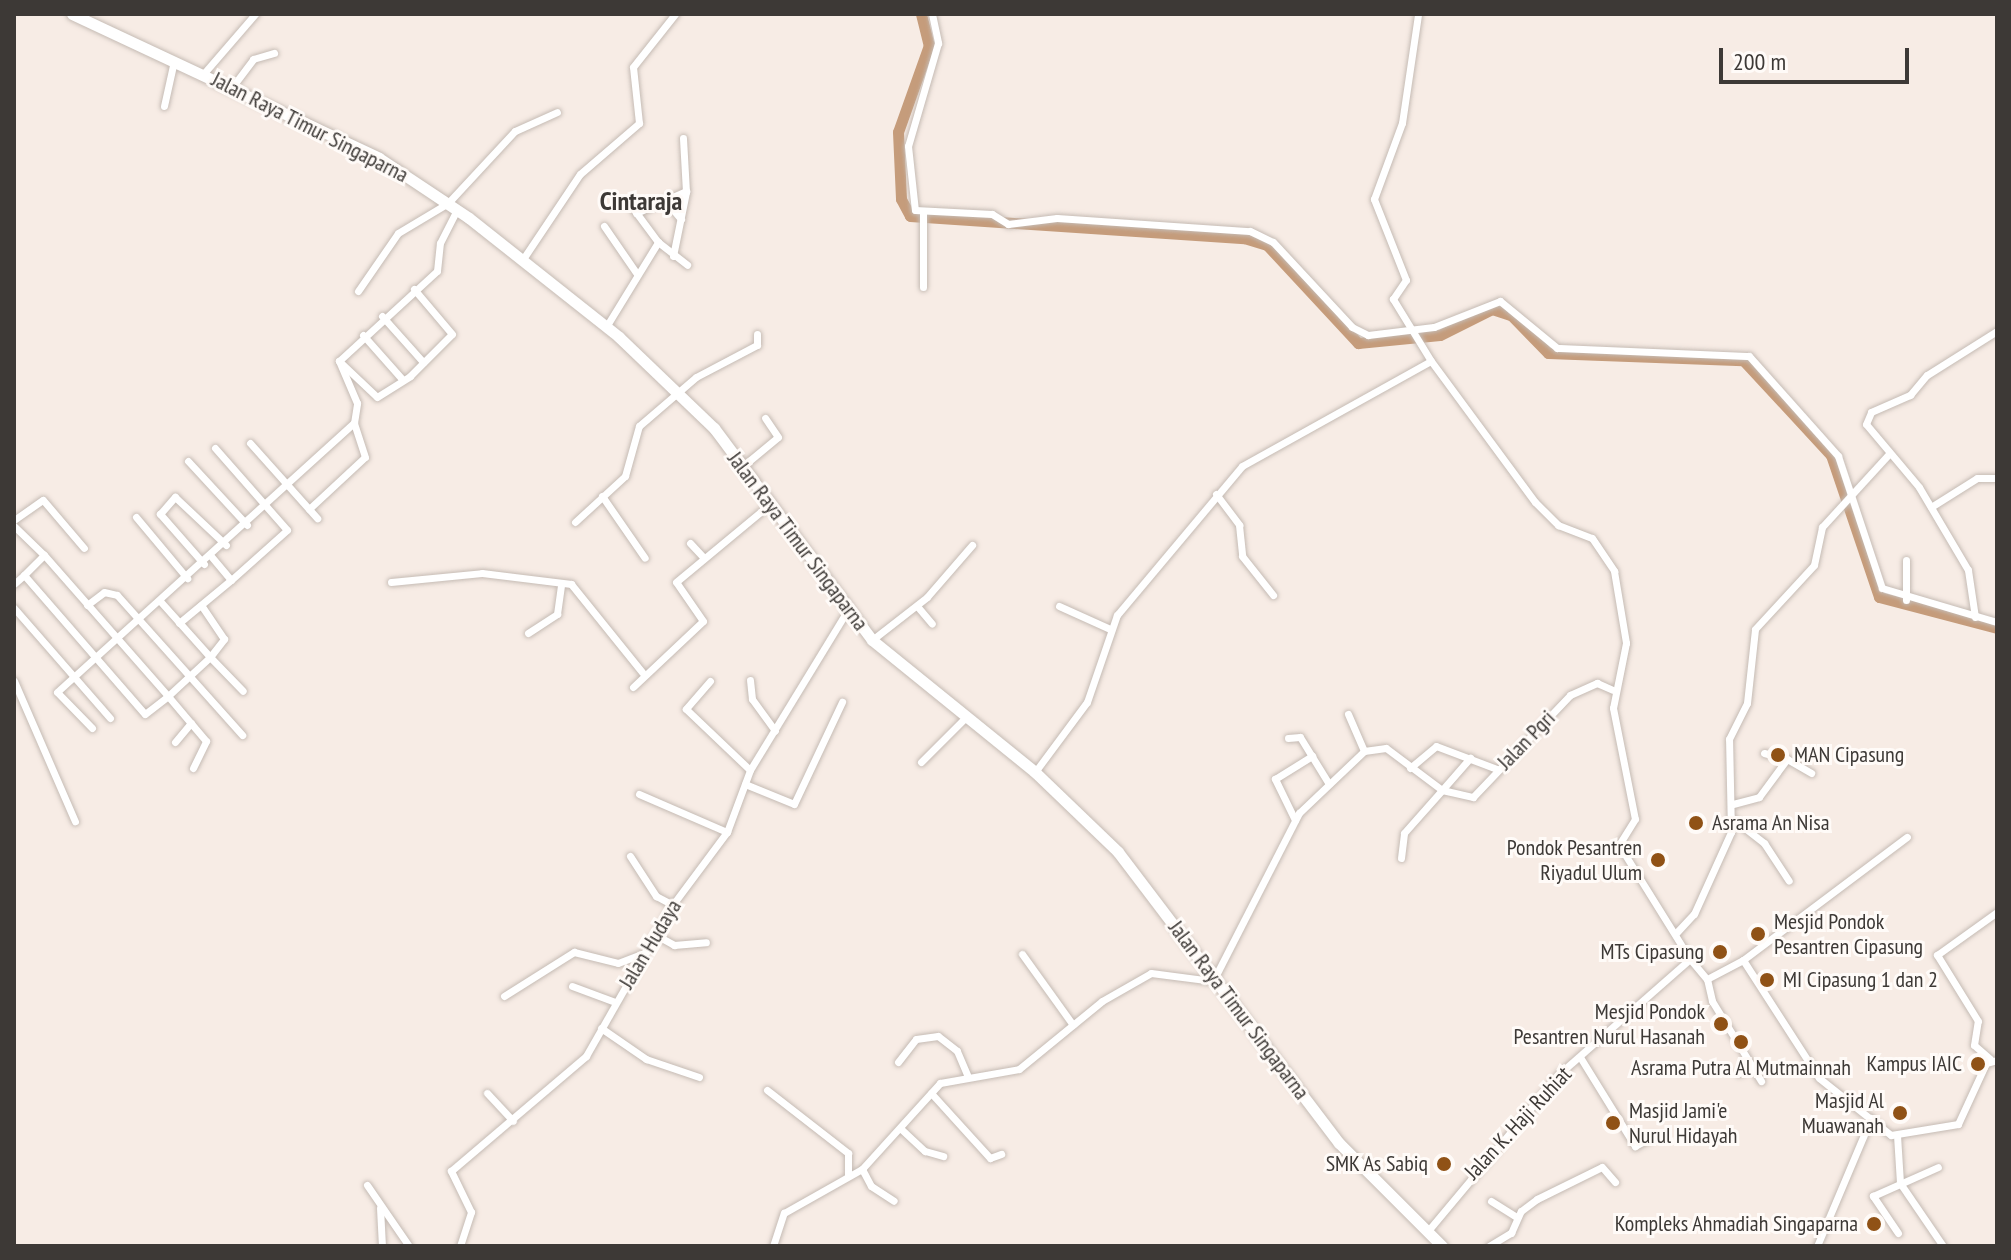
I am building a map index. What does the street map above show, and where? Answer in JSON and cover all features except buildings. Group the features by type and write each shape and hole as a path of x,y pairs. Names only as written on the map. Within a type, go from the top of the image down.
{"main road":[{"name":"Jalan Raya Timur Singaparna","path":"72,14 175,57 379,158 452,206 523,259 683,395 743,466 849,614 872,640 1035,772 1118,852 1216,977 1339,1143 1437,1244"}],"street":[{"path":"205,72 255,14"},
{"path":"523,259 580,174 639,123 633,67 675,14"},
{"path":"923,287 923,218 912,203 908,146 938,43 932,14"},
{"path":"1418,14 1402,123 1374,199 1406,280 1393,299 1431,361 1551,520 1606,553 1626,643 1613,690 1635,819 1619,845 1677,932 1690,959 1707,979 1761,1081"},
{"path":"233,86 253,59 274,53"},
{"path":"164,106 175,57"},
{"path":"339,361 382,316 442,263 440,243 452,206 515,131 557,112"},
{"path":"673,256 686,191 683,138"},
{"path":"636,213 686,191"},
{"path":"665,200 681,219"},
{"path":"629,203 658,242 687,265"},
{"path":"358,291 398,233 452,206"},
{"path":"923,218 992,214 1008,224 1039,225 1057,218 1250,231 1282,250 1359,332 1412,331 1500,301 1557,348 1749,356 1768,370 1770,383 1817,438 1838,456 1878,582 1906,600 1997,622"},
{"path":"604,226 637,274"},
{"path":"606,327 658,242"},
{"path":"339,361 377,397 423,362 452,334 414,289"},
{"path":"382,316 423,362"},
{"path":"1975,617 1968,570 1931,507 1869,431 1868,416 1910,395 1927,375 1997,331"},
{"path":"575,522 625,476 639,426 683,395 696,377 757,345 757,334"},
{"path":"363,335 401,378"},
{"path":"92,728 57,692 137,619 226,545 267,507 286,483 354,423 359,408 339,361"},
{"path":"1035,772 1087,702 1110,629 1216,494 1266,448 1431,361"},
{"path":"743,466 778,437 765,418"},
{"path":"309,509 365,457 354,423"},
{"path":"250,443 317,518"},
{"path":"179,623 287,533 215,448"},
{"path":"1677,932 1694,914 1732,818 1729,739 1747,703 1752,634 1814,565 1817,535 1841,503 1888,455"},
{"path":"188,461 247,525"},
{"path":"1931,507 1977,478 1996,480"},
{"path":"1216,494 1239,525 1242,556 1273,595"},
{"path":"602,496 645,558"},
{"path":"204,564 160,514 175,497 226,545"},
{"path":"84,548 43,500 14,523 191,723 206,744 193,768"},
{"path":"633,687 642,672 703,621 675,584 703,557 770,504"},
{"path":"136,517 187,578"},
{"path":"690,543 703,557"},
{"path":"872,640 917,606 972,545"},
{"path":"14,584 44,555"},
{"path":"212,557 231,580"},
{"path":"1906,560 1906,600"},
{"path":"391,582 482,573 536,575 577,589 642,672"},
{"path":"24,575 145,714 210,657 224,639 201,605"},
{"path":"528,633 557,614 561,585"},
{"path":"87,605 110,591 242,735"},
{"path":"160,601 243,691"},
{"path":"917,606 932,624"},
{"path":"1059,606 1110,629"},
{"path":"14,608 110,718"},
{"name":"Jalan Hudaya","path":"460,1246 471,1212 451,1171 578,1065 673,905 727,832 750,770 849,614"},
{"path":"750,680 755,705 775,731"},
{"path":"14,681 75,821"},
{"path":"710,681 686,709 750,770"},
{"name":"Jalan Pgri","path":"1442,790 1473,797 1570,695 1597,683 1613,690"},
{"path":"745,784 794,804 842,702"},
{"path":"1348,714 1364,751"},
{"path":"921,762 966,717"},
{"path":"175,742 191,723"},
{"path":"1288,738 1300,737 1329,784"},
{"path":"1410,768 1436,746 1497,769"},
{"path":"773,1246 784,1213 862,1169 931,1093 967,1075 1019,1069 1073,1025 1151,973 1206,982 1216,977 1295,820 1364,751 1386,748 1442,790"},
{"path":"1764,753 1787,759 1811,773"},
{"path":"1295,820 1275,779 1312,756"},
{"path":"1401,858 1404,833 1470,758"},
{"path":"1733,804 1759,797 1787,759"},
{"path":"639,794 727,832"},
{"path":"1732,818 1764,843 1789,881"},
{"path":"1707,979 1743,960 1907,837"},
{"path":"630,856 656,896 673,905"},
{"path":"1743,960 1819,1078 1871,1118 1897,1135 1958,1124 1991,1061 1974,1045 1978,1021 1937,955 1997,912"},
{"path":"656,935 674,945 706,942"},
{"path":"504,996 574,952 618,963 648,951"},
{"path":"1022,954 1073,1025"},
{"name":"Jalan K. Haji Ruhiat","path":"1427,1232 1473,1168 1580,1057 1690,959"},
{"path":"572,986 615,1002"},
{"path":"601,1028 646,1059 699,1077"},
{"path":"898,1062 916,1039 938,1036 957,1051 967,1075"},
{"path":"1580,1057 1635,1146 1654,1136"},
{"path":"1739,1073 1752,1067"},
{"path":"767,1090 848,1153 848,1175"},
{"path":"487,1093 513,1121"},
{"path":"931,1093 990,1158 1001,1154"},
{"path":"1817,1246 1871,1118"},
{"path":"900,1128 925,1151 943,1156"},
{"path":"1897,1135 1900,1183 1943,1246"},
{"path":"1489,1246 1511,1233 1517,1217 1602,1167 1615,1182"},
{"path":"1898,1233 1873,1196 1938,1167"},
{"path":"862,1169 871,1186 894,1201"},
{"path":"367,1185 409,1246"},
{"path":"1491,1201 1517,1217"},
{"path":"380,1206 382,1246"}],"waterway":[{"path":"921,14 929,45 898,132 901,199 910,216 1244,238 1267,245 1358,343 1440,335 1492,309 1511,315 1548,353 1743,360 1831,455 1879,597 1997,628"}],"place":[{"name":"MAN Cipasung","path":"1778,755"},
{"name":"Asrama An Nisa","path":"1696,823"},
{"name":"Pondok Pesantren Riyadul Ulum","path":"1658,860"},
{"name":"Mesjid Pondok Pesantren Cipasung","path":"1758,934"},
{"name":"MTs Cipasung","path":"1720,952"},
{"name":"MI Cipasung 1 dan 2","path":"1767,980"},
{"name":"Mesjid Pondok Pesantren Nurul Hasanah","path":"1721,1024"},
{"name":"Asrama Putra Al Mutmainnah","path":"1741,1042"},
{"name":"Kampus IAIC","path":"1978,1064"},
{"name":"Masjid Al Muawanah","path":"1900,1113"},
{"name":"Masjid Jami'e Nurul Hidayah","path":"1613,1123"},
{"name":"SMK As Sabiq","path":"1444,1164"},
{"name":"Kompleks Ahmadiah Singaparna","path":"1874,1224"}],"district":[{"name":"Cintaraja","path":"641,201"}]}
